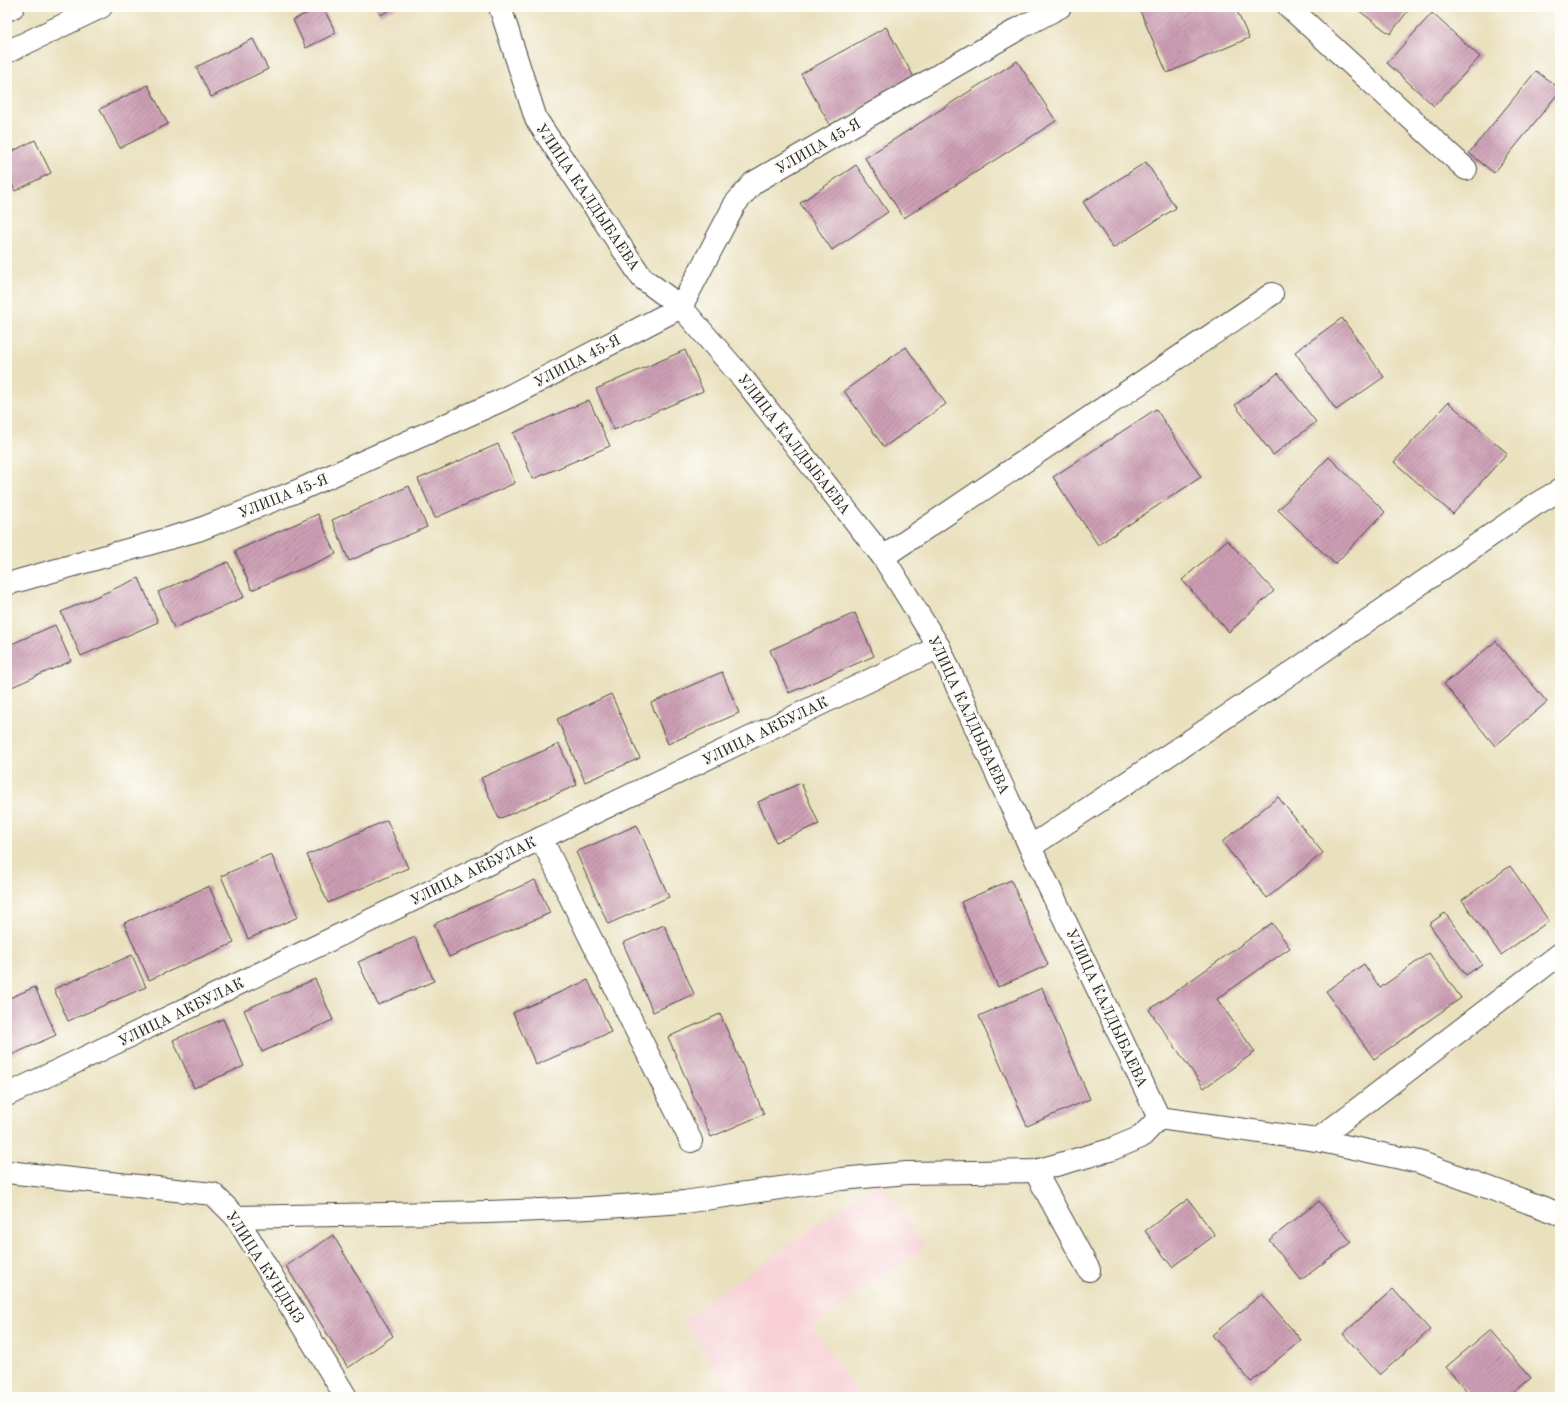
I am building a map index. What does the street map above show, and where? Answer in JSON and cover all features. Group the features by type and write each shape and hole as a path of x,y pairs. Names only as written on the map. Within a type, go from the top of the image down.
{"street":[{"path":"7,10 13,7"},
{"path":"7,52 101,7"},
{"name":"УЛИЦА КАЛДЫБАЕВА","path":"500,7 536,119 642,278 681,307 745,381 883,557 939,647 1030,847 1159,1118"},
{"name":"УЛИЦА 45-Я","path":"7,584 198,530 297,491 502,400 681,307 734,204 754,183 1020,28 1060,7"},
{"path":"1290,7 1466,169"},
{"path":"883,557 1272,294"},
{"path":"1030,847 1274,685 1536,504 1560,490"},
{"name":"УЛИЦА АКБУЛАК","path":"7,1095 939,647"},
{"path":"541,838 691,1142"},
{"path":"1317,1140 1560,954"},
{"path":"236,1217 488,1212 598,1207 684,1202 841,1179 907,1173 1035,1171 1110,1150 1141,1138 1159,1118 1317,1140 1419,1162 1560,1214"},
{"path":"1035,1171 1089,1270"},
{"name":"УЛИЦА КУНДЫЗ","path":"7,1172 213,1194 236,1217 346,1397"}],"shaded area":[{"path":"879,1181 926,1247 812,1327 861,1397 736,1397 682,1320"}],"building":[{"path":"319,7 323,7 336,33 306,48 293,20"},
{"path":"376,7 397,7 380,15"},
{"path":"1149,7 1235,7 1249,38 1167,73 1140,11"},
{"path":"1354,7 1411,7 1390,34"},
{"path":"1432,13 1480,57 1434,106 1387,63"},
{"path":"886,27 915,79 830,125 801,74"},
{"path":"253,39 268,69 211,97 196,67"},
{"path":"1017,61 1056,121 904,218 865,158"},
{"path":"1536,71 1560,89 1560,91 1494,173 1469,153"},
{"path":"148,85 168,124 120,148 100,109"},
{"path":"35,140 51,173 15,191 7,175 7,154"},
{"path":"1146,162 1176,208 1113,248 1083,202"},
{"path":"856,165 888,212 832,250 800,203"},
{"path":"1342,318 1384,377 1336,410 1295,352"},
{"path":"906,347 946,404 884,447 844,391"},
{"path":"685,350 703,391 614,430 596,389"},
{"path":"1278,373 1316,422 1273,455 1235,405"},
{"path":"589,400 610,446 533,479 513,433"},
{"path":"1448,402 1507,453 1453,514 1394,462"},
{"path":"1156,409 1201,477 1098,545 1053,477"},
{"path":"498,444 515,483 435,518 418,479"},
{"path":"1329,457 1385,512 1335,564 1278,510"},
{"path":"409,486 427,527 349,561 332,520"},
{"path":"318,514 336,554 252,590 235,551"},
{"path":"1227,540 1274,591 1229,632 1182,580"},
{"path":"228,562 244,597 174,628 158,592"},
{"path":"139,578 158,622 81,656 61,612"},
{"path":"855,613 874,656 789,693 770,650"},
{"path":"55,625 71,661 7,689 7,646"},
{"path":"1496,641 1547,702 1495,746 1444,684"},
{"path":"722,672 739,713 668,744 651,703"},
{"path":"611,694 640,758 585,782 557,719"},
{"path":"559,744 577,785 499,819 481,778"},
{"path":"801,783 819,824 776,842 758,802"},
{"path":"1278,797 1323,853 1267,898 1222,842"},
{"path":"387,820 408,868 328,903 307,855"},
{"path":"637,825 669,897 608,924 576,852"},
{"path":"271,854 298,917 248,939 221,876"},
{"path":"1510,866 1549,921 1501,955 1462,900"},
{"path":"535,880 550,913 449,957 434,924"},
{"path":"1011,880 1048,965 998,987 961,902"},
{"path":"209,886 234,943 149,980 124,923"},
{"path":"1445,913 1482,964 1466,975 1429,924"},
{"path":"1272,923 1290,948 1217,999 1255,1052 1204,1088 1149,1010"},
{"path":"664,925 694,994 653,1012 623,943"},
{"path":"415,937 434,981 378,1005 358,962"},
{"path":"1429,953 1461,998 1374,1059 1326,991 1364,964 1380,988"},
{"path":"132,955 146,987 68,1021 54,989"},
{"path":"315,979 333,1020 262,1052 244,1010"},
{"path":"588,980 611,1032 536,1065 513,1013"},
{"path":"35,987 56,1035 7,1057 7,999"},
{"path":"1042,988 1090,1099 1027,1126 979,1016"},
{"path":"720,1014 764,1114 711,1137 668,1037"},
{"path":"223,1019 244,1066 194,1088 173,1040"},
{"path":"1188,1199 1215,1235 1172,1267 1145,1231"},
{"path":"1319,1201 1351,1242 1301,1280 1269,1240"},
{"path":"333,1235 393,1336 348,1368 286,1266"},
{"path":"1393,1289 1430,1330 1380,1375 1343,1334"},
{"path":"1262,1294 1301,1340 1251,1382 1212,1335"},
{"path":"1490,1330 1531,1378 1508,1397 1472,1397 1446,1367"}]}
